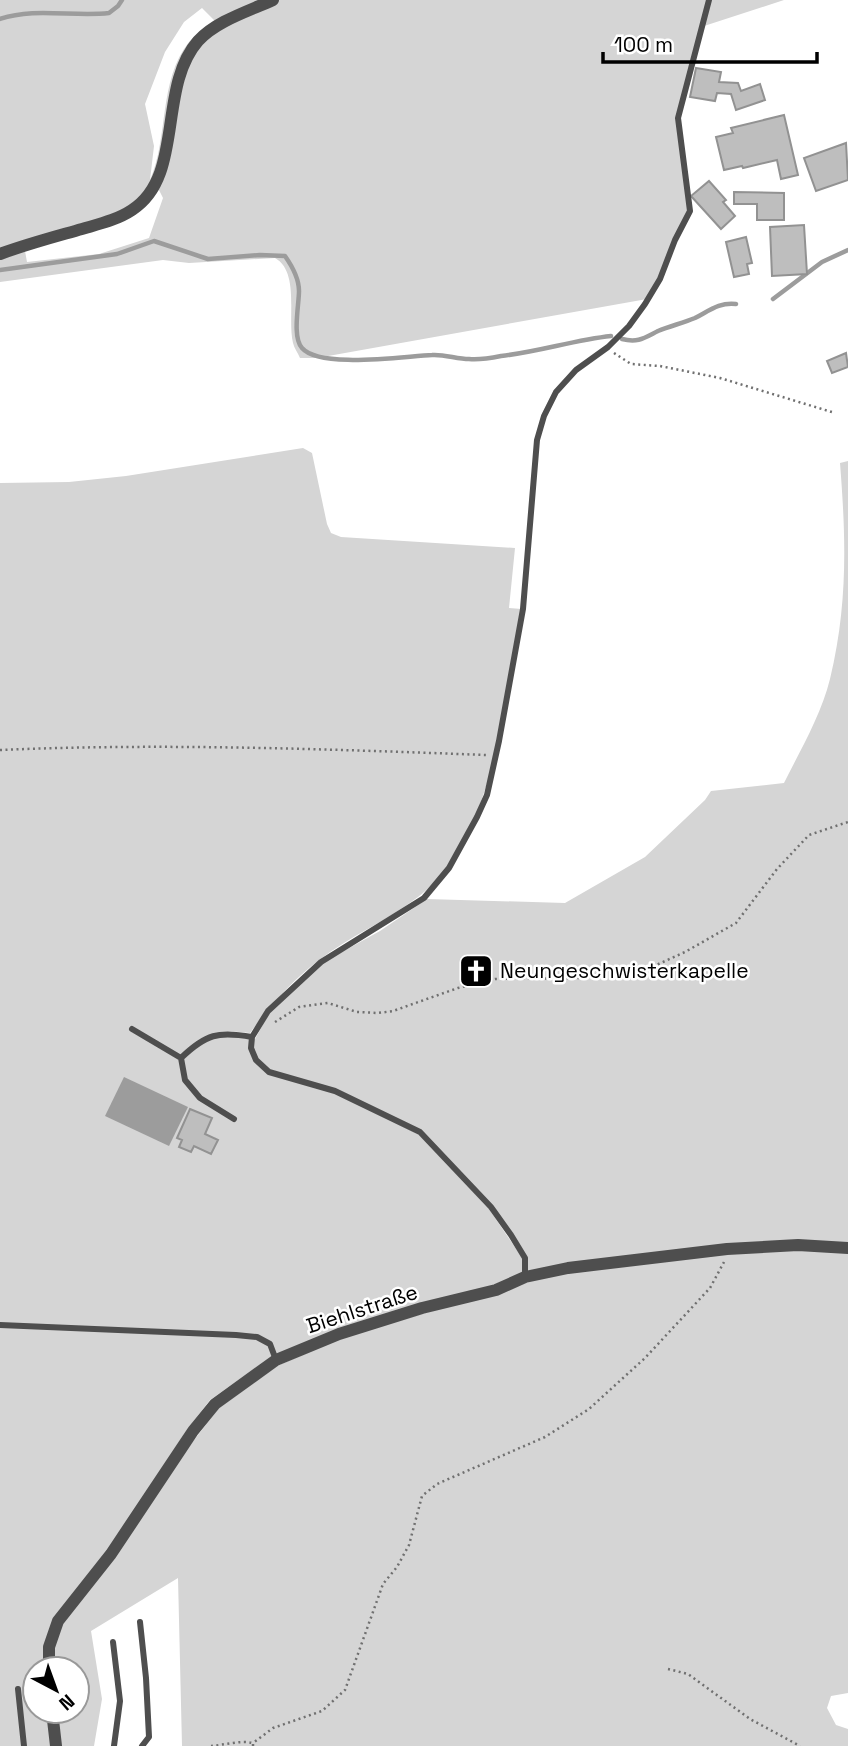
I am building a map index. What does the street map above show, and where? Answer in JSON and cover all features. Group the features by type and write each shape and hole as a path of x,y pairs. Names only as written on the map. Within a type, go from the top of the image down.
{"street":[{"path":"0,254 108,221 131,211 143,201 153,187 168,148 171,106 180,74 198,41 217,26 273,0"},
{"name":"Biehlstraße","path":"49,1655 58,1621 111,1554 193,1431 215,1404 276,1360 339,1334 422,1308 496,1290 525,1277 568,1268 727,1249 798,1245 848,1248"},
{"path":"54,1725 56,1746"}],"lane":[{"path":"525,1277 525,1258 512,1235 491,1207 420,1132 335,1091 269,1072 256,1060 251,1048 252,1037 268,1011 321,962 424,898 449,868 487,795 523,609 537,440 544,416 556,392 576,370 608,347 629,326 649,298 690,211 678,118 709,0"},
{"path":"132,1028 181,1058 185,1080 200,1098 234,1119"},
{"path":"181,1058 199,1041 227,1032 252,1037"},
{"path":"0,1325 257,1337 270,1344 276,1360"},
{"path":"140,1622 149,1737 142,1746"},
{"path":"113,1642 120,1701 114,1746"},
{"path":"18,1689 24,1746"}],"path":[{"path":"608,347 631,364 660,366 720,378 835,413"},
{"path":"0,750 89,746 495,755"},
{"path":"269,1028 278,1018 299,1007 327,1003 357,1012 378,1013 393,1011 458,988 495,979 582,978 608,972 643,971 685,952 736,923 777,869 808,835 848,822"},
{"path":"211,1746 231,1745 242,1740 253,1744 272,1728 322,1711 345,1690 383,1584 397,1567 409,1545 422,1496 437,1484 544,1437 589,1409 645,1358 710,1288 723,1266 727,1249"},
{"path":"667,1669 688,1674 750,1719 800,1746"}],"shaded area":[{"path":"0,0 784,0 701,27 676,118 689,211 660,278 647,299 317,358 300,358 293,343 288,274 275,258 189,263 163,260 0,282","holes":["202,8 215,21 189,42 172,74 160,146 150,180 154,146 145,104 165,52 184,22","159,190 163,198 149,238 99,254 27,262 25,251 149,201"]},
{"path":"303,448 312,453 331,533 341,537 515,548 509,608 522,609 502,724 480,803 464,840 444,871 418,897 331,951 309,968 282,994 250,1033 228,1031 255,1039 270,1012 322,963 380,931 427,899 565,903 645,857 705,800 711,791 784,783 821,706 836,651 844,571 840,463 848,461 848,1693 831,1696 827,1708 836,1725 848,1729 848,1746 182,1746 178,1578 91,1631 102,1699 94,1746 0,1746 0,483 69,482 126,476","holes":["335,1093 421,1131 513,1234 527,1257 529,1282 341,1338 277,1366 219,1408 107,1552 188,1428 210,1400 272,1356 525,1277 523,1259 489,1209 418,1134"]},
{"path":"124,1077 188,1107 169,1146 105,1116"}],"building":[{"path":"696,68 721,72 719,82 738,83 741,91 760,84 765,100 736,110 731,94 717,93 715,101 690,97"},
{"path":"784,115 798,175 781,179 777,160 724,170 716,137 733,133 731,128"},
{"path":"846,143 848,180 816,191 804,158"},
{"path":"709,181 726,200 723,202 735,216 721,229 691,196"},
{"path":"734,192 784,193 784,220 757,220 757,204 734,204"},
{"path":"804,225 807,274 772,276 770,227"},
{"path":"746,237 752,263 747,264 749,274 734,277 726,242"},
{"path":"846,353 848,367 832,373 827,361"},
{"name":"Neungeschwisterkapelle","path":"485,964 486,976 466,978 465,965"},
{"path":"190,1109 212,1118 205,1134 218,1140 211,1154 194,1146 191,1152 179,1147 182,1140 177,1138"}],"waterway":[{"path":"0,19 40,13 109,13 122,0"},
{"path":"0,270 117,254 154,241 208,259 285,256 299,286 299,343 312,354 344,360 437,355 481,359 611,336"},
{"path":"773,299 822,262 848,250"},
{"path":"622,339 641,339 719,306 736,304"}],"place":[{"name":"Neungeschwisterkapelle","path":"476,971"}]}
